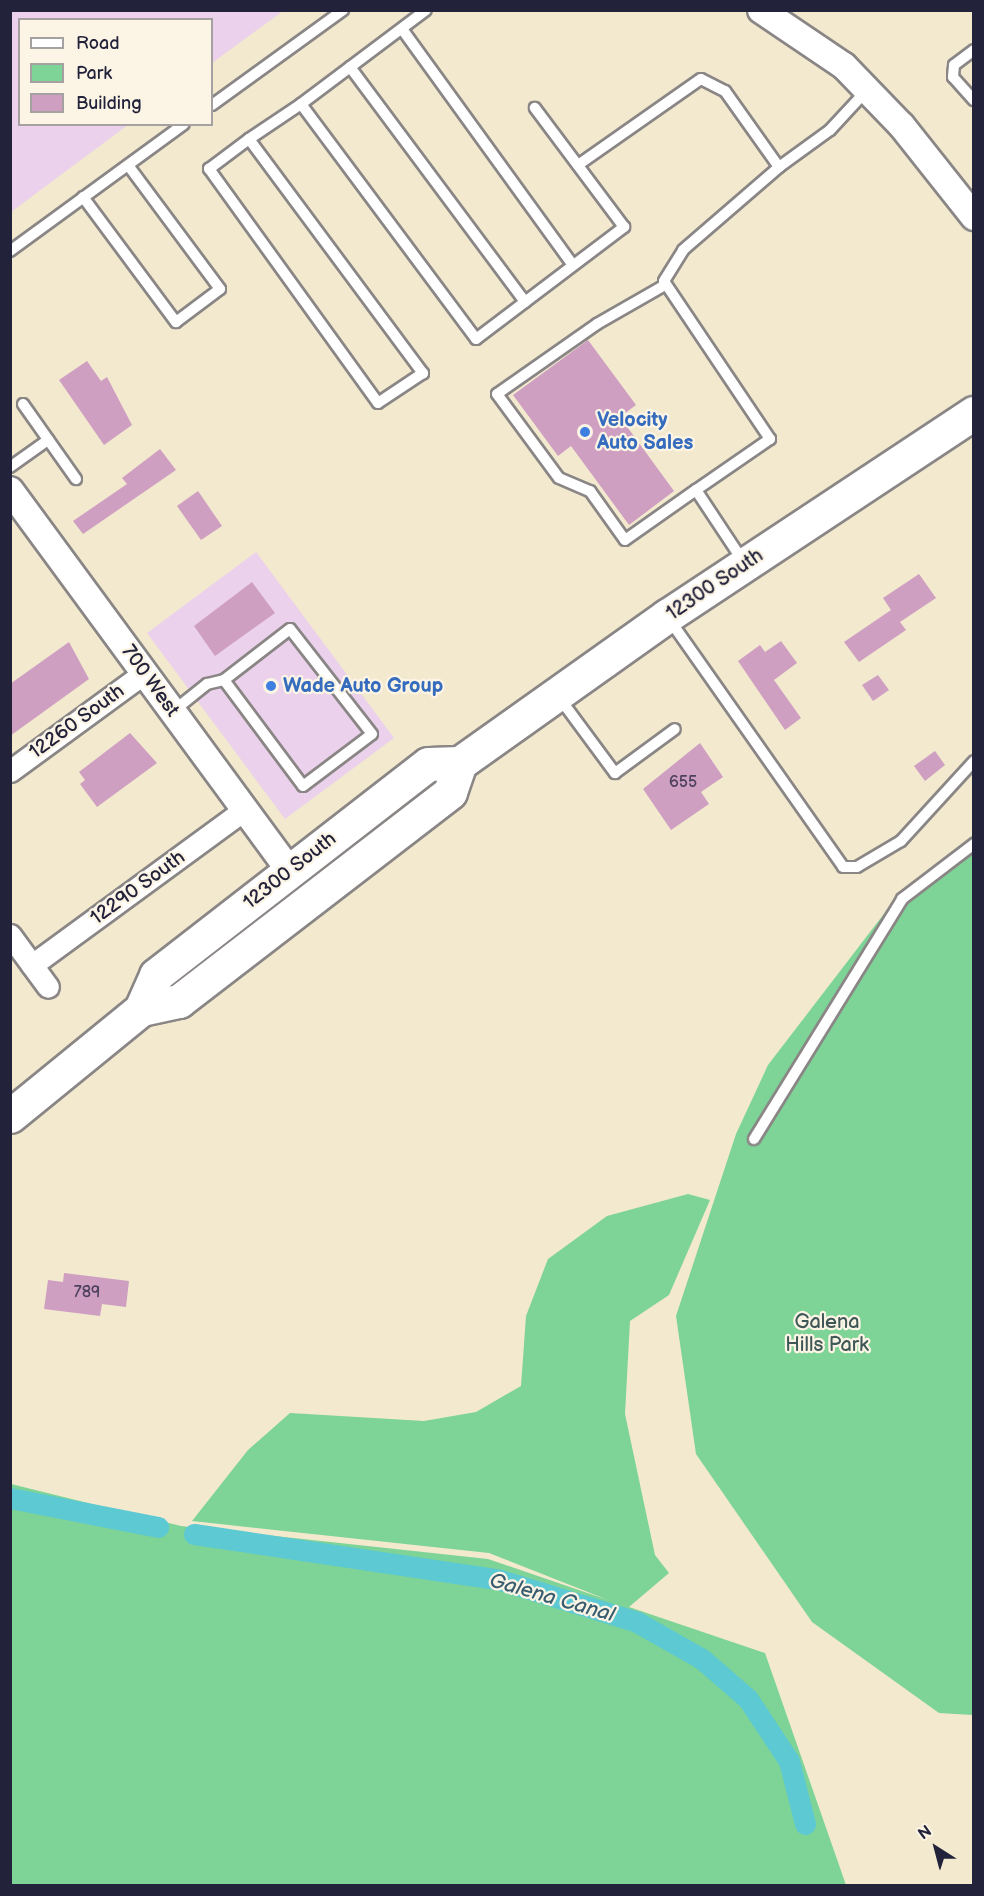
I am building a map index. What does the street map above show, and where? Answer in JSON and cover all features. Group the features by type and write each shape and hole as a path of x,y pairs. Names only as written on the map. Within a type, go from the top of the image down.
{"main road":[{"name":"12300 South","path":"10,1116 141,1009 156,975 428,764 460,763 667,616 974,413"},
{"name":"12300 South","path":"141,1009 179,1001 217,972 450,792 460,763"}],"street":[{"path":"774,14 844,66 973,216"},
{"name":"700 West","path":"10,490 290,871"},
{"name":"12260 South","path":"10,771 144,674"},
{"name":"12290 South","path":"32,965 244,810"},
{"path":"10,935 48,987"}],"lane":[{"path":"213,104 343,10"},
{"path":"249,139 423,373 378,403 209,169 249,139 301,104 426,10"},
{"path":"402,29 573,265"},
{"path":"974,50 954,65 953,77 974,100"},
{"path":"350,67 525,302"},
{"path":"578,165 701,79 725,91 778,167"},
{"path":"665,285 597,324 497,394 559,478 590,491 625,540 770,439 665,285 668,270 683,250 778,167 830,130 867,90"},
{"path":"301,104 476,339 624,227 535,108"},
{"path":"10,251 181,126"},
{"path":"83,197 176,322 220,289 128,165"},
{"path":"23,404 76,479"},
{"path":"10,467 48,440"},
{"path":"696,490 745,565"},
{"path":"667,616 843,867 857,867 902,841 974,761"},
{"path":"172,712 207,684 224,680 290,628 372,734 303,786 224,680"},
{"path":"556,694 615,772 675,729"},
{"path":"754,1139 902,899 974,844"}],"shaded area":[{"path":"11,10 283,10 213,62 213,18 18,18 18,126 127,126 11,212"},
{"name":"Wade Auto Group","path":"256,552 394,738 285,819 147,633"}],"green space":[{"name":"Galena Hills Park","path":"973,835 973,1715 939,1713 812,1622 696,1454 676,1316 736,1134 768,1065 900,893"},
{"path":"688,1194 710,1200 669,1295 630,1321 625,1414 655,1555 669,1573 629,1607 765,1653 846,1885 11,1885 11,1484 181,1526 488,1559 608,1600 489,1553 192,1521 248,1450 290,1413 424,1421 476,1412 521,1386 526,1316 548,1259 607,1216"}],"building":[{"name":"Velocity Auto Sales","path":"588,340 636,405 620,417 674,491 629,525 571,446 558,456 513,395"},
{"path":"87,361 101,381 107,377 132,425 104,445 59,380"},
{"path":"160,449 176,470 83,534 73,521 127,484 122,478"},
{"path":"198,491 222,526 201,540 177,506"},
{"path":"919,574 936,598 900,622 906,630 859,662 844,642 891,610 883,598"},
{"name":"Wade Auto Group","path":"252,582 275,613 215,656 194,626"},
{"path":"781,641 797,663 774,680 801,718 785,730 738,661 760,645 765,652"},
{"path":"69,642 89,679 10,736 10,684"},
{"path":"878,675 889,690 873,701 862,685"},
{"path":"130,733 157,763 97,807 80,784 85,780 79,772"},
{"path":"700,743 723,777 701,792 709,804 671,830 643,789"},
{"path":"935,751 945,765 925,781 914,766"},
{"path":"64,1273 129,1281 126,1307 102,1304 100,1316 44,1309 48,1280 63,1282"}],"waterway":[{"name":"Galena Canal","path":"10,1498 158,1527"},
{"name":"Galena Canal","path":"194,1534 500,1580 637,1622 702,1659 748,1699 789,1761 805,1824"}],"place":[{"name":"Velocity Auto Sales","path":"585,432"},
{"name":"Wade Auto Group","path":"271,686"}]}
